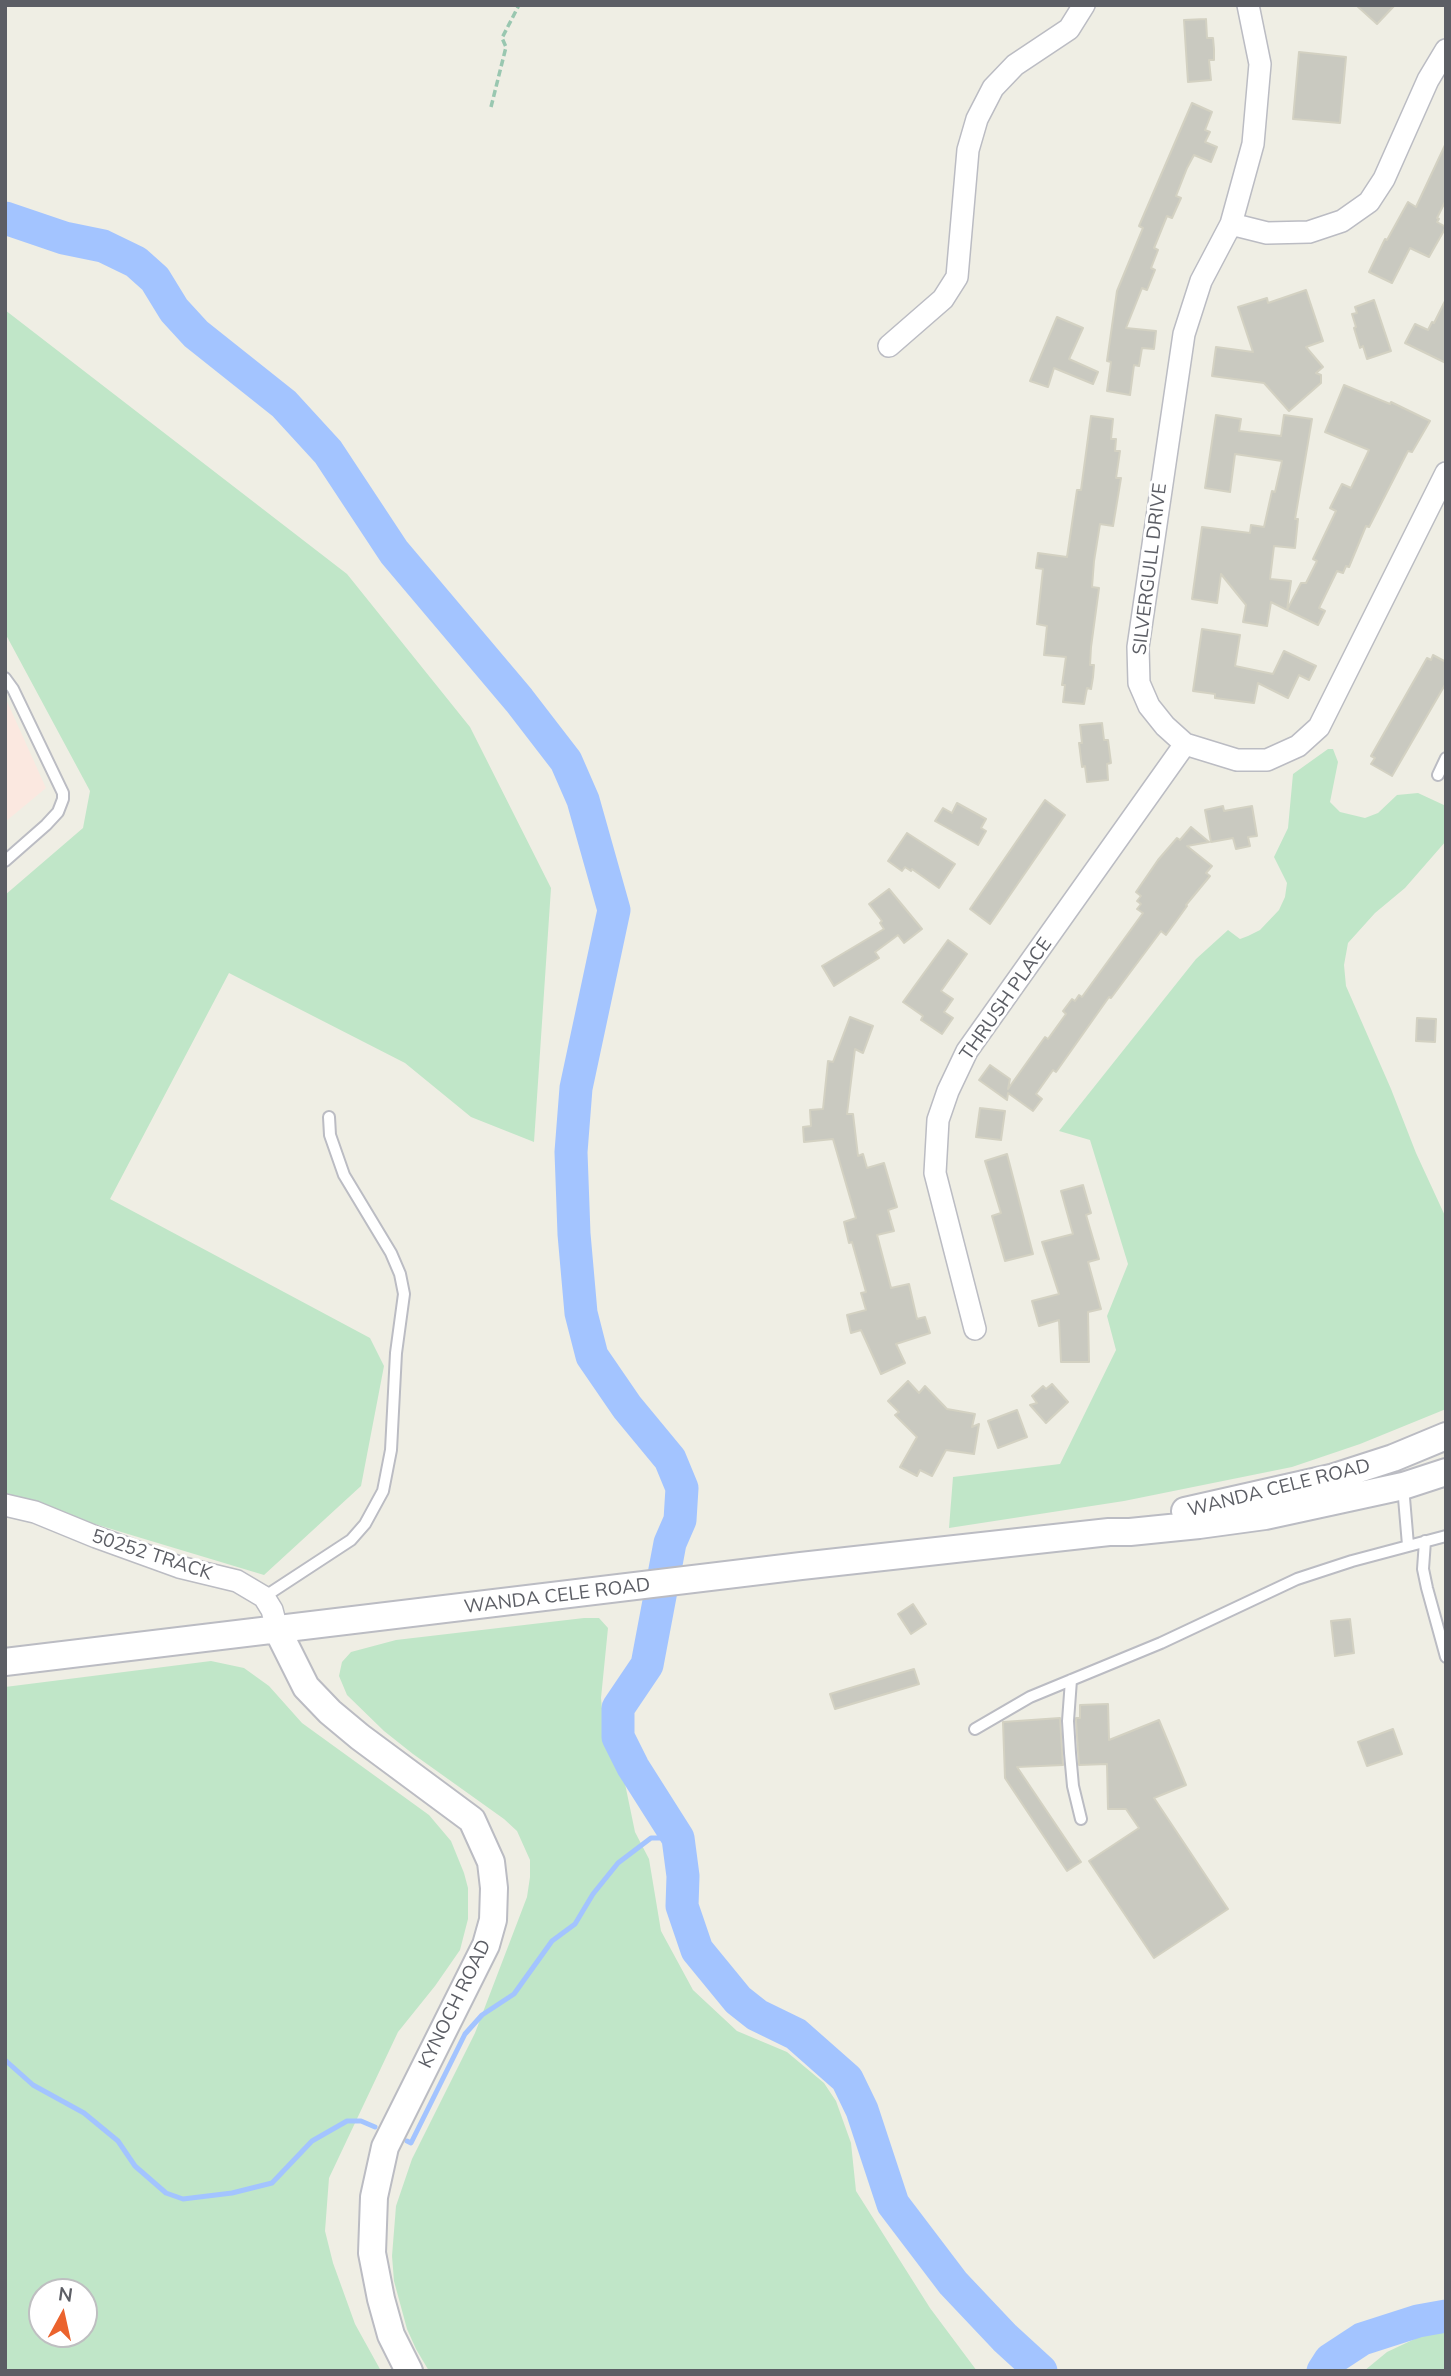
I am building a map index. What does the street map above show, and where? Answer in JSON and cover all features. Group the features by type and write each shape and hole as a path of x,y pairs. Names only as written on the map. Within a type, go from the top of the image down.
{"street":[{"path":"889,346 943,299 957,277 968,150 977,119 993,89 1015,65 1069,29 1084,5"},
{"name":"SILVERGULL DRIVE","path":"1248,5 1260,64 1253,144 1231,224 1201,281 1184,334 1138,647 1139,683 1149,706 1164,726 1185,744 1237,760 1267,760 1298,746 1319,727 1446,473"},
{"path":"1231,224 1267,233 1309,232 1342,221 1369,202 1384,179 1428,80 1446,50"},
{"name":"THRUSH PLACE","path":"975,1329 935,1173 938,1120 948,1091 967,1051 1185,744"},
{"name":"WANDA CELE ROAD","path":"1109,1532 1154,1518 1331,1478 1393,1458 1446,1436"},
{"name":"WANDA CELE ROAD","path":"5,1662 801,1566 1109,1532 1156,1530 1265,1516 1403,1486 1443,1474"},
{"name":"50252 TRACK","path":"5,1505 35,1513 179,1567 237,1581 264,1597"},
{"path":"264,1597 272,1610 277,1629"},
{"name":"KYNOCH ROAD","path":"277,1629 306,1687 360,1737 471,1820 491,1862 494,1888 493,1920 486,1945 385,2147 374,2197 372,2253 391,2335 409,2371"}],"lane":[{"path":"5,678 19,701 63,793 63,799 58,812 46,825 5,861"},
{"path":"1438,775 1446,758"},
{"path":"264,1597 352,1540 365,1524 383,1491 391,1450 396,1353 404,1294 400,1274 391,1253 344,1175 330,1135 329,1117"},
{"path":"1403,1486 1408,1545"},
{"path":"975,1729 1030,1697 1161,1643 1297,1579 1446,1536"},
{"path":"1425,1541 1423,1569 1446,1657"},
{"path":"1071,1680 1068,1721 1070,1753 1073,1786 1082,1819"}],"path":[{"path":"491,107 506,47 502,38 519,5"}],"shaded area":[{"path":"5,697 46,788 5,822"}],"green space":[{"path":"5,310 347,574 470,727 551,888 534,1142 471,1117 405,1063 229,973 110,1199 370,1338 384,1366 361,1486 264,1575 5,1497 5,895 83,828 90,791 5,633"},
{"path":"1328,749 1333,749 1338,762 1330,802 1340,812 1365,818 1378,813 1397,795 1418,793 1446,806 1446,841 1405,888 1375,913 1348,943 1344,965 1346,986 1446,1218 1446,1409 1360,1444 1292,1467 1124,1501 949,1528 953,1477 1060,1464 1116,1350 1107,1316 1128,1264 1090,1140 1059,1131 1196,959 1228,930 1240,939 1248,936 1260,930 1279,910 1287,883 1274,857 1288,828 1293,774"},
{"path":"599,1618 608,1628 601,1698 603,1719 623,1774 635,1832 649,1859 661,1931 693,1990 737,2031 787,2052 824,2083 836,2101 851,2143 856,2191 930,2308 977,2371 429,2371 416,2349 407,2329 394,2281 392,2256 396,2206 412,2159 475,2033 527,1897 530,1860 517,1831 504,1819 413,1754 384,1731 347,1695 339,1676 342,1662 351,1652 396,1640"},
{"path":"211,1661 244,1668 269,1686 302,1723 429,1815 451,1841 468,1888 468,1919 460,1950 398,2032 329,2178 325,2231 333,2263 355,2324 381,2371 5,2371 5,1687"},
{"path":"1446,2331 1446,2371 1364,2371 1387,2352 1421,2336"}],"building":[{"path":"1356,5 1395,5 1377,24"},
{"path":"1206,19 1207,38 1213,38 1214,49 1214,60 1209,60 1211,80 1188,82 1184,20"},
{"path":"1299,52 1346,57 1340,123 1293,119"},
{"path":"1192,103 1212,112 1205,130 1210,132 1205,142 1217,147 1211,162 1194,155 1187,168 1176,196 1181,198 1172,218 1167,216 1154,248 1158,250 1151,268 1155,270 1147,290 1142,288 1126,328 1156,331 1154,349 1142,348 1139,366 1134,365 1130,395 1107,391 1111,362 1107,361 1117,291 1143,228 1139,226"},
{"path":"1446,143 1446,200 1437,222 1446,227 1429,257 1410,248 1392,283 1369,272 1408,202 1416,207"},
{"path":"1306,290 1323,341 1306,347 1323,367 1316,373 1321,375 1321,383 1289,411 1264,383 1212,376 1216,347 1253,352 1238,307 1267,298 1268,303"},
{"path":"1446,299 1446,363 1405,343 1415,324 1428,330"},
{"path":"1374,300 1391,351 1367,359 1363,346 1360,348 1352,314 1357,313 1355,307"},
{"path":"1057,317 1083,328 1069,359 1098,372 1093,384 1054,368 1048,387 1030,381"},
{"path":"1344,385 1390,404 1391,402 1430,421 1412,452 1408,451 1369,527 1366,526 1349,567 1346,566 1343,573 1337,571 1319,608 1325,611 1318,625 1287,610 1301,583 1306,583 1317,561 1313,559 1336,511 1330,508 1342,484 1351,488 1369,450 1325,432"},
{"path":"1216,415 1241,419 1239,431 1281,436 1284,415 1312,419 1295,519 1298,519 1295,548 1274,546 1270,579 1291,581 1287,610 1271,602 1267,626 1243,622 1246,605 1221,574 1217,603 1192,599 1202,527 1250,533 1251,525 1264,527 1282,461 1235,454 1230,492 1205,488"},
{"path":"1091,416 1113,419 1111,439 1116,439 1115,451 1120,451 1116,478 1121,478 1113,526 1100,524 1092,587 1099,588 1091,647 1090,665 1094,665 1093,677 1091,689 1087,688 1084,704 1063,702 1065,685 1062,685 1066,657 1044,655 1047,626 1037,624 1043,569 1036,568 1038,553 1067,557 1077,490 1081,490"},
{"path":"1202,629 1240,635 1235,666 1273,674 1284,651 1316,666 1309,680 1299,675 1288,698 1258,683 1254,703 1215,698 1215,694 1193,691"},
{"path":"1433,655 1446,662 1446,683 1392,776 1371,764 1375,758 1371,756 1427,658 1431,660"},
{"path":"1102,723 1104,740 1108,740 1111,763 1107,764 1108,780 1087,782 1079,743 1082,743 1080,725"},
{"path":"1045,800 1065,815 990,924 970,909"},
{"path":"957,803 986,819 981,828 986,831 978,845 935,821 943,808 952,813"},
{"path":"1223,806 1224,811 1252,806 1257,836 1248,837 1250,846 1236,849 1233,838 1211,842 1205,810"},
{"path":"1191,827 1209,842 1187,846 1212,866 1206,873 1210,876 1166,935 1161,931 1111,998 1109,997 1056,1072 1053,1070 1036,1094 1042,1099 1033,1111 1008,1093 1007,1100 979,1080 990,1065 1010,1079 1008,1089 1045,1037 1048,1039 1066,1014 1063,1011 1072,999 1075,1001 1079,995 1082,997 1143,913 1137,909 1141,904 1137,901 1141,896 1136,892 1158,860 1177,838 1180,840"},
{"path":"907,833 955,864 939,888 912,869 911,871 905,867 902,871 888,861"},
{"path":"889,889 922,929 904,943 898,935 875,952 879,958 834,986 822,966 884,929 880,923 882,921 869,904"},
{"path":"948,940 967,954 941,991 953,999 944,1012 953,1018 942,1034 921,1020 923,1016 903,1002"},
{"path":"850,1017 873,1026 863,1053 855,1049 847,1114 853,1114 858,1156 863,1154 867,1168 884,1163 897,1207 888,1210 894,1231 877,1235 891,1288 909,1284 917,1319 925,1317 930,1333 896,1344 905,1363 881,1374 861,1330 851,1333 847,1315 866,1310 861,1293 866,1292 844,1222 856,1218 833,1139 804,1142 803,1127 811,1126 810,1110 823,1109 828,1061 833,1062"},
{"path":"1417,1018 1436,1019 1435,1042 1416,1041"},
{"path":"980,1108 1005,1111 1001,1140 976,1137"},
{"path":"1007,1154 1033,1254 1005,1261 992,1216 1001,1213 985,1161"},
{"path":"1083,1185 1091,1213 1086,1215 1099,1259 1088,1262 1101,1309 1088,1312 1089,1362 1061,1362 1059,1320 1039,1326 1032,1301 1059,1294 1042,1242 1073,1234 1061,1191"},
{"path":"908,1381 919,1393 925,1386 947,1409 975,1414 972,1427 979,1424 974,1454 946,1450 932,1476 920,1470 917,1476 900,1467 917,1437 895,1415 899,1412 888,1401"},
{"path":"1052,1384 1068,1402 1046,1423 1030,1405 1037,1403 1032,1396 1043,1386 1046,1389"},
{"path":"1017,1410 1027,1437 998,1448 988,1421"},
{"path":"913,1604 926,1624 911,1634 898,1614"},
{"path":"1350,1619 1354,1653 1335,1656 1331,1621"},
{"path":"914,1669 919,1684 835,1709 830,1694"},
{"path":"1108,1704 1109,1740 1159,1720 1186,1785 1154,1798 1228,1909 1154,1958 1089,1861 1139,1828 1126,1809 1108,1809 1107,1764 1079,1765 1076,1718 1080,1718 1080,1705"},
{"path":"1060,1718 1063,1765 1017,1767 1081,1862 1067,1871 1005,1778 1003,1722"},
{"path":"1393,1729 1402,1754 1367,1766 1358,1742"}],"waterway":[{"path":"5,218 64,238 103,246 136,262 155,279 174,310 196,334 284,404 328,452 394,552 519,700 566,761 583,800 614,910 576,1088 571,1152 581,1313 592,1356 627,1407 670,1459 682,1488 680,1520 670,1543 647,1665 618,1708 618,1737 633,1767 678,1838 683,1876 682,1906 697,1950 738,2000 757,2015 796,2034 847,2079 862,2110 893,2204 953,2283 1005,2338 1041,2371"},
{"path":"407,2141 411,2143 465,2034 482,2015 514,1994 552,1941 575,1924 593,1894 618,1863 651,1838 678,1838"},
{"path":"5,2060 33,2085 84,2113 118,2141 135,2166 166,2193 183,2199 232,2193 272,2183 312,2141 347,2121 361,2121 375,2127"},
{"path":"1323,2371 1330,2360 1362,2339 1418,2321 1446,2316"}]}
